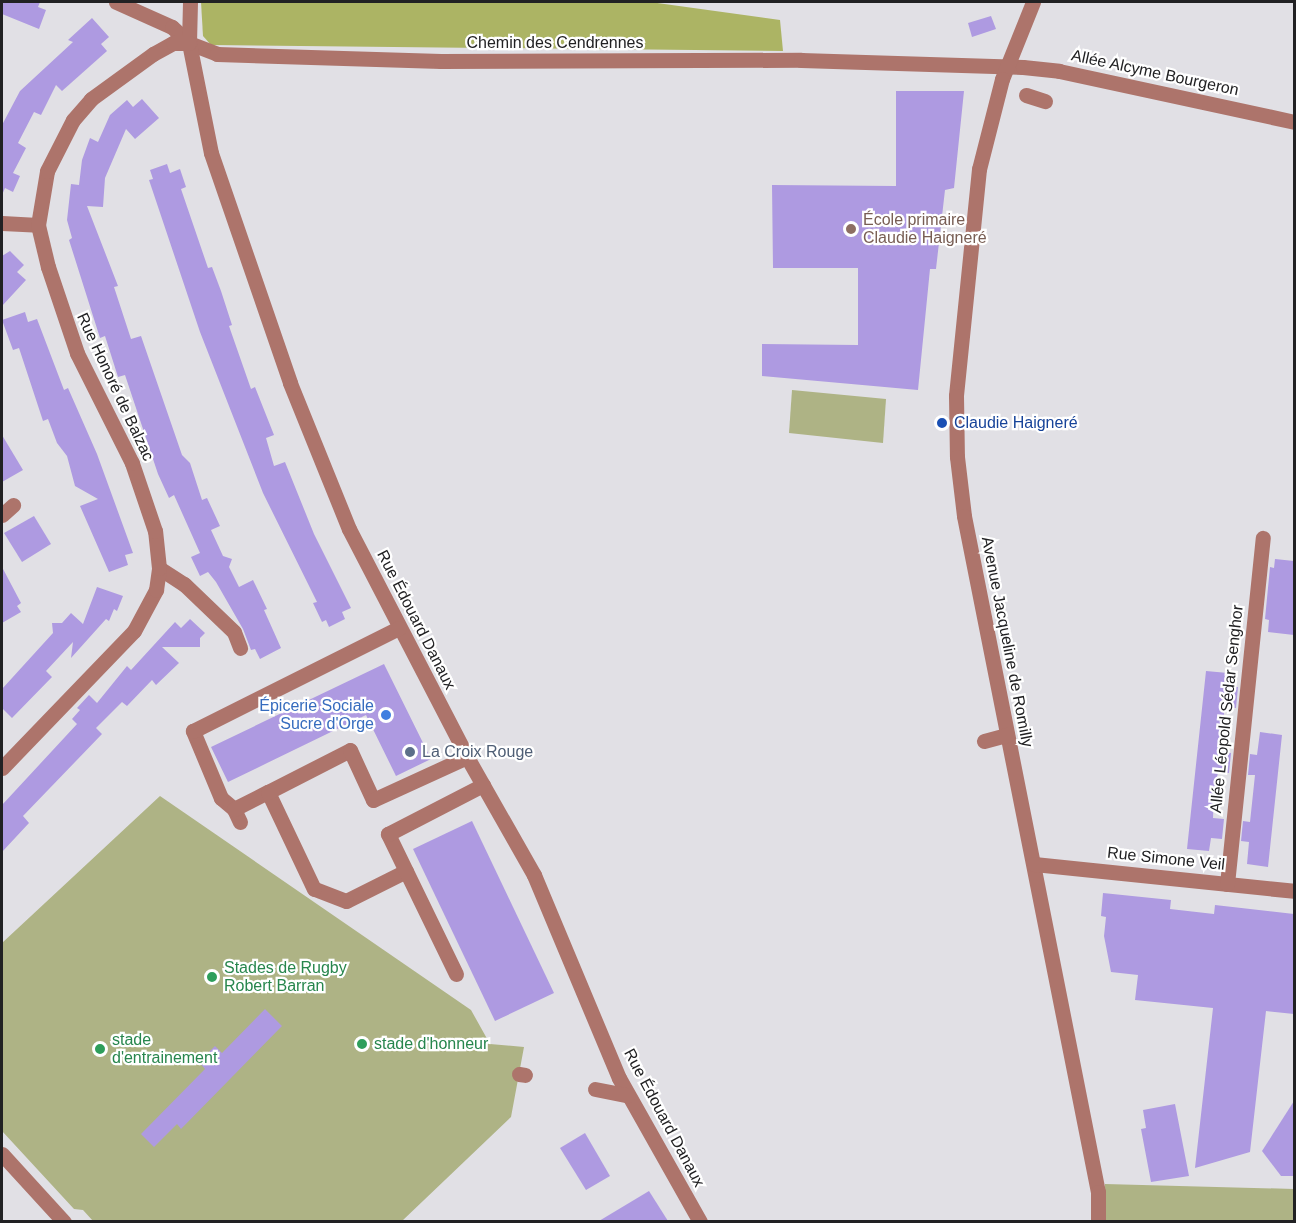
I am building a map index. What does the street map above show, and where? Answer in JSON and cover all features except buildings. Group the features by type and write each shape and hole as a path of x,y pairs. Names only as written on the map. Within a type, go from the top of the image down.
{"street":[{"name":"Chemin des Cendrennes","path":"116,2 172,27 189,43 218,54 268,57 801,60 1008,67"},
{"name":"Rue Édouard Danaux","path":"190,2 189,43 211,153 290,382 349,529 467,757 534,875 627,1095 700,1221"},
{"name":"Avenue Jacqueline de Romilly","path":"1033,2 989,121 979,169 956,396 964,516 1098,1192 1098,1221"},
{"name":"Rue Honoré de Balzac","path":"2,768 134,631 156,590 159,568 155,531 143,494 63,316 38,225 47,171 73,120 91,99 153,54 173,43 189,43"},
{"name":"Allée Alcyme Bourgeron","path":"1008,67 1059,71 1294,122"},
{"path":"1026,94 1045,101"},
{"path":"2,223 38,225"},
{"name":"Allée Léopold Sédar Senghor","path":"1227,884 1263,538"},
{"path":"159,568 184,584 234,632 240,648"},
{"path":"399,628 193,731 221,798 237,815 268,792 350,750 373,800 467,757"},
{"path":"984,741 1007,735"},
{"path":"456,974 388,834 483,785"},
{"path":"268,792 314,889 346,902 406,871"},
{"name":"Rue Simone Veil","path":"1034,864 1294,891"},
{"path":"596,1089 627,1095"},
{"path":"2,1154 63,1221"}],"green space":[{"path":"201,2 650,2 780,20 783,51 211,45 203,36"},
{"path":"792,390 886,399 883,443 789,433"},
{"name":"Stades de Rugby Robert Barran","path":"160,796 471,1010 490,1044 524,1047 511,1117 402,1221 93,1221 83,1210 74,1209 2,1131 2,943"},
{"path":"1105,1184 1294,1189 1294,1221 1105,1222"}],"place":[{"name":"École primaire Claudie Haigneré","path":"851,229"},
{"name":"Claudie Haigneré","path":"942,423"},
{"name":"Épicerie Sociale Sucre d'Orge","path":"386,715"},
{"name":"La Croix Rouge","path":"410,752"},
{"name":"Stades de Rugby Robert Barran","path":"212,977"},
{"name":"stade d'honneur","path":"362,1044"},
{"name":"stade d'entrainement","path":"100,1049"}]}
